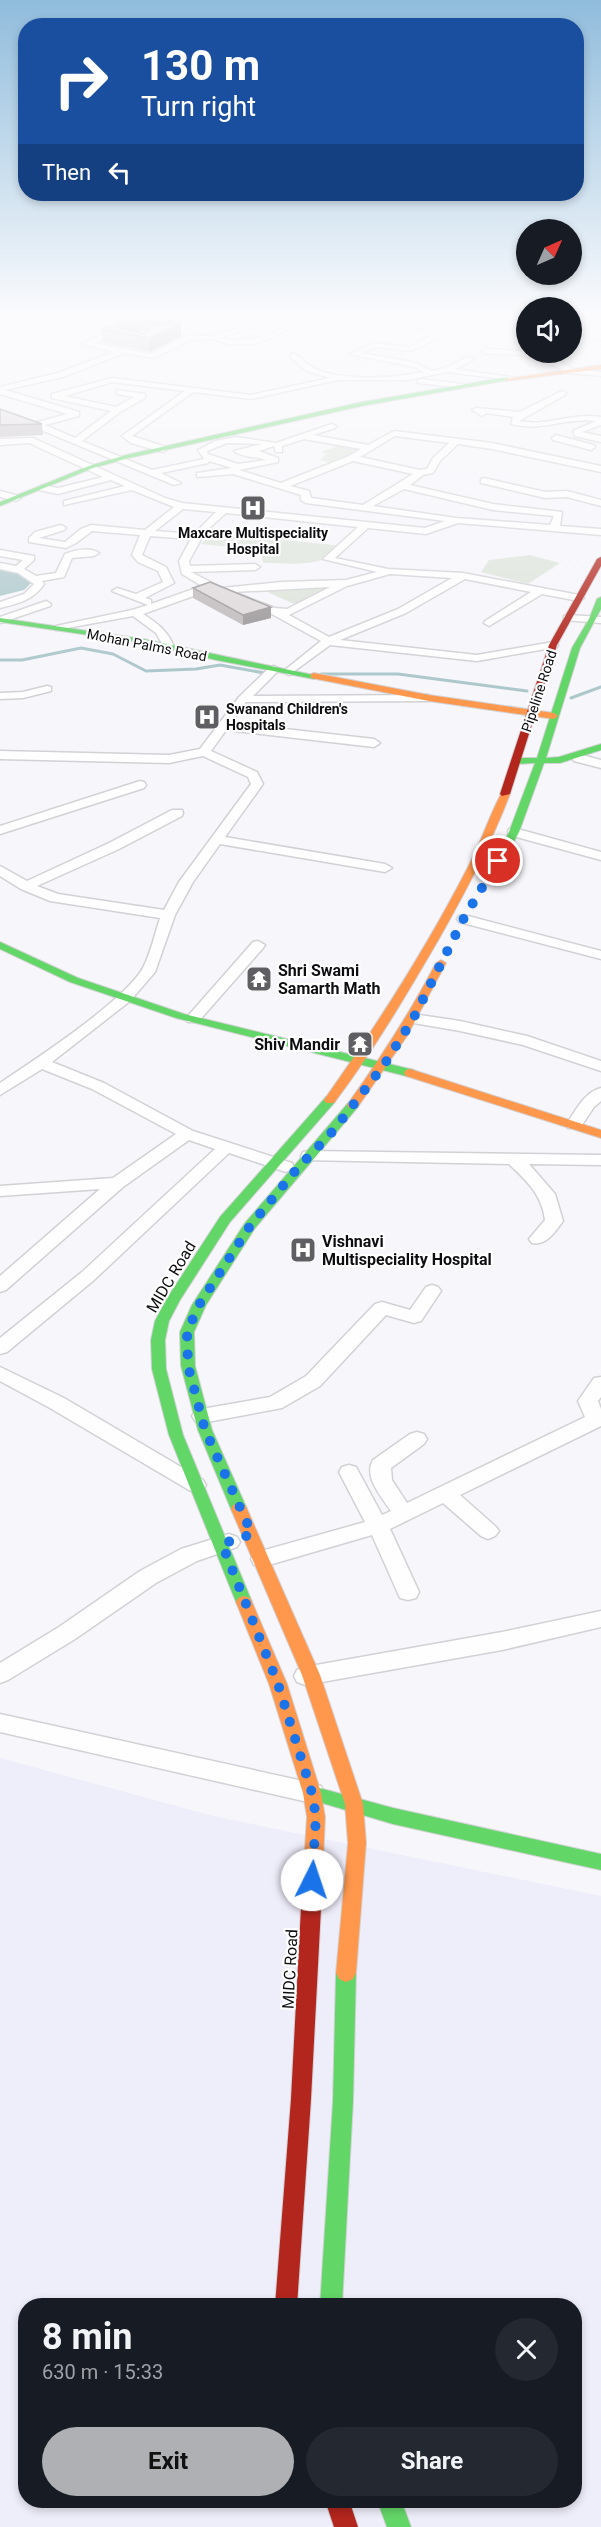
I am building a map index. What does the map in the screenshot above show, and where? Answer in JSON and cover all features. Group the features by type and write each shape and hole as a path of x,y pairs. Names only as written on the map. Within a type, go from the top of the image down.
{"main road":[{"path":"0,504 119,458 230,434"},
{"name":"Pipeline Road","path":"517,761 553,645 601,559"},
{"name":"Pipeline Road","path":"538,763 576,648 597,620 601,599"},
{"name":"Mohan Palms Road","path":"1,620 169,647 269,673 292,673 429,698"},
{"path":"429,698 554,716"},
{"path":"517,761 538,763 578,758 601,747"},
{"name":"MIDC Road","path":"287,2298 301,2099 316,1817 312,1793 278,1684 176,1435 159,1369 158,1340 162,1321 173,1300 225,1220 310,1125 362,1060 391,1015 470,875 493,829 517,761"},
{"path":"490,878 514,832 538,763"},
{"path":"0,945 23,958 74,980 125,998 192,1019 384,1065 601,1134"},
{"path":"331,2298 343,2101 335,2006 357,1843 354,1804 311,1675 252,1534 205,1430 188,1366 187,1332 199,1305 250,1226 296,1170 333,1131 384,1065 413,1019 448,949"},
{"path":"312,1793 393,1816 601,1862"},
{"path":"305,2004 335,2006"},
{"path":"340,2508 346,2527"},
{"path":"392,2508 399,2527"}],"street":[{"path":"62,434 177,483"},
{"path":"78,440 86,434"},
{"path":"129,434 126,436 134,441 163,449"},
{"path":"279,450 278,445 309,434"},
{"path":"281,486 352,458 389,434"},
{"path":"421,434 516,450 601,469"},
{"path":"578,434 601,440"},
{"path":"303,436 369,448"},
{"path":"200,475 238,469 275,460 254,451 272,444 248,438 237,439 202,450 204,456 238,469 281,486 306,493 306,500 457,520 601,532"},
{"path":"556,438 601,450"},
{"path":"0,442 30,440 181,506 426,531 457,520"},
{"path":"352,458 420,473 430,471 436,460 456,441"},
{"path":"153,472 205,461"},
{"path":"377,475 395,468"},
{"path":"238,469 276,470"},
{"path":"366,507 375,499 403,486 420,473"},
{"path":"42,488 58,491 112,477"},
{"path":"484,481 545,495 571,494 601,503"},
{"path":"403,486 493,507 562,513 554,528"},
{"path":"67,503 134,487"},
{"path":"0,494 16,498"},
{"path":"580,508 601,503"},
{"path":"136,597 169,583 162,569 141,560 137,555 137,549 146,533 181,506"},
{"path":"225,509 201,530 184,561 187,574 215,588 274,611 328,641 477,658 553,645"},
{"path":"367,524 328,560 390,572"},
{"path":"61,528 38,534 32,540 71,544 86,529 91,528 198,537"},
{"path":"0,553 31,558 18,568"},
{"path":"35,579 60,575 68,556 72,554 94,553"},
{"path":"134,565 152,565"},
{"path":"0,566 18,568 39,584 37,590 28,595 0,605"},
{"path":"186,569 255,567"},
{"path":"274,611 290,612 346,583 390,572 405,571 463,576 579,598"},
{"path":"292,673 328,641 402,611 463,576"},
{"path":"60,628 135,613 215,588 322,582 346,583"},
{"path":"117,591 157,605"},
{"path":"489,622 538,591"},
{"path":"1,620 46,604"},
{"path":"135,613 165,635 169,647"},
{"path":"568,618 597,620"},
{"path":"204,752 243,699 269,673"},
{"path":"0,696 23,695 47,689"},
{"path":"243,699 429,698"},
{"path":"224,726 374,743"},
{"path":"0,755 169,759 204,752 253,775 257,783 219,840 186,882 168,915 150,969 125,998 41,1063 0,1090"},
{"path":"578,758 601,764"},
{"path":"0,830 140,785"},
{"path":"26,886 114,846 177,813"},
{"path":"514,832 601,856"},
{"path":"219,840 385,868"},
{"path":"0,870 26,886 55,898 168,915"},
{"path":"464,919 601,955"},
{"path":"192,1019 258,945"},
{"path":"413,1019 460,1026 527,1041 601,1066"},
{"path":"41,1063 98,1086 187,1134 296,1170"},
{"path":"573,1125 588,1104 601,1093"},
{"path":"0,1286 117,1183 187,1134"},
{"path":"0,1348 88,1276 226,1147"},
{"path":"309,1156 601,1160"},
{"path":"514,1159 547,1193 554,1208 555,1221 538,1239"},
{"path":"0,1191 117,1183"},
{"path":"202,1416 275,1403 313,1381 351,1338 382,1308 414,1317 432,1292"},
{"path":"0,1372 198,1486"},
{"path":"262,1559 378,1526 600,1418 588,1407 588,1401 594,1389 601,1383"},
{"path":"404,1514 382,1481 380,1465 417,1439"},
{"path":"349,1472 378,1526 408,1592"},
{"path":"446,1494 488,1531"},
{"path":"0,1674 67,1633 148,1577 189,1555 252,1534"},
{"path":"278,1684 311,1675 502,1641 601,1619"},
{"path":"0,1723 312,1793"}],"shaded area":[{"path":"343,444 366,449 335,464 320,460 326,454 321,452"},
{"path":"214,532 342,546 335,553 316,561 295,564 263,563 261,550 201,544"},
{"path":"530,555 560,563 528,584 481,572 489,560"},
{"path":"334,586 294,604 263,590"},
{"path":"0,1758 213,1816 601,1896 601,2527 0,2527"}],"water":[{"path":"0,570 13,571 31,583 24,590 0,596"}],"building":[{"path":"210,582 271,607 243,615 193,588"}],"waterway":[{"path":"0,660 22,660 81,648 113,654 146,671 196,669 220,665 270,674"},
{"path":"321,674 398,674 527,691"},
{"path":"571,698 601,687"}],"traffic: fast":[{"path":"0,504 91,467 128,456 227,434"},
{"path":"495,868 514,832 543,753 576,648 593,619 601,599"},
{"path":"0,620 143,641 216,658 314,676"},
{"path":"517,761 560,760 601,747"},
{"path":"0,945 74,980 180,1016 410,1073"},
{"path":"244,1602 176,1435 159,1369 158,1340 162,1321 173,1300 225,1220 330,1100"},
{"path":"239,1509 205,1430 188,1366 187,1332 199,1305 250,1226 353,1105"},
{"path":"312,1793 393,1816 601,1862"},
{"path":"331,2298 343,2101 346,1973"},
{"path":"392,2508 399,2527"}],"traffic: slow":[{"path":"314,676 429,698 554,716"},
{"path":"330,1100 398,1001 473,868 505,794"},
{"path":"353,1105 401,1036 441,963"},
{"path":"410,1073 601,1134"},
{"path":"239,1509 311,1675 354,1804 357,1843 346,1973"},
{"path":"244,1602 278,1684 312,1793 316,1817 311,1908"}],"traffic: jam":[{"path":"505,794 553,645 601,559"},
{"path":"287,2298 301,2099 311,1908"},
{"path":"340,2508 346,2527"}],"place":[{"name":"Maxcare Multispeciality Hospital","path":"253,508"},
{"name":"Swanand Children's Hospitals","path":"207,717"},
{"name":"Shri Swami Samarth Math","path":"259,979"},
{"name":"Shiv Mandir","path":"360,1044"},
{"name":"Vishnavi Multispeciality Hospital","path":"303,1250"}],"route":[{"path":"312,1880 316,1817 312,1793 295,1745 278,1684 222,1544 252,1534 205,1430 188,1366 187,1332 199,1305 250,1226 296,1170 333,1131 384,1065 413,1019 464,918 490,878 498,861"}]}
